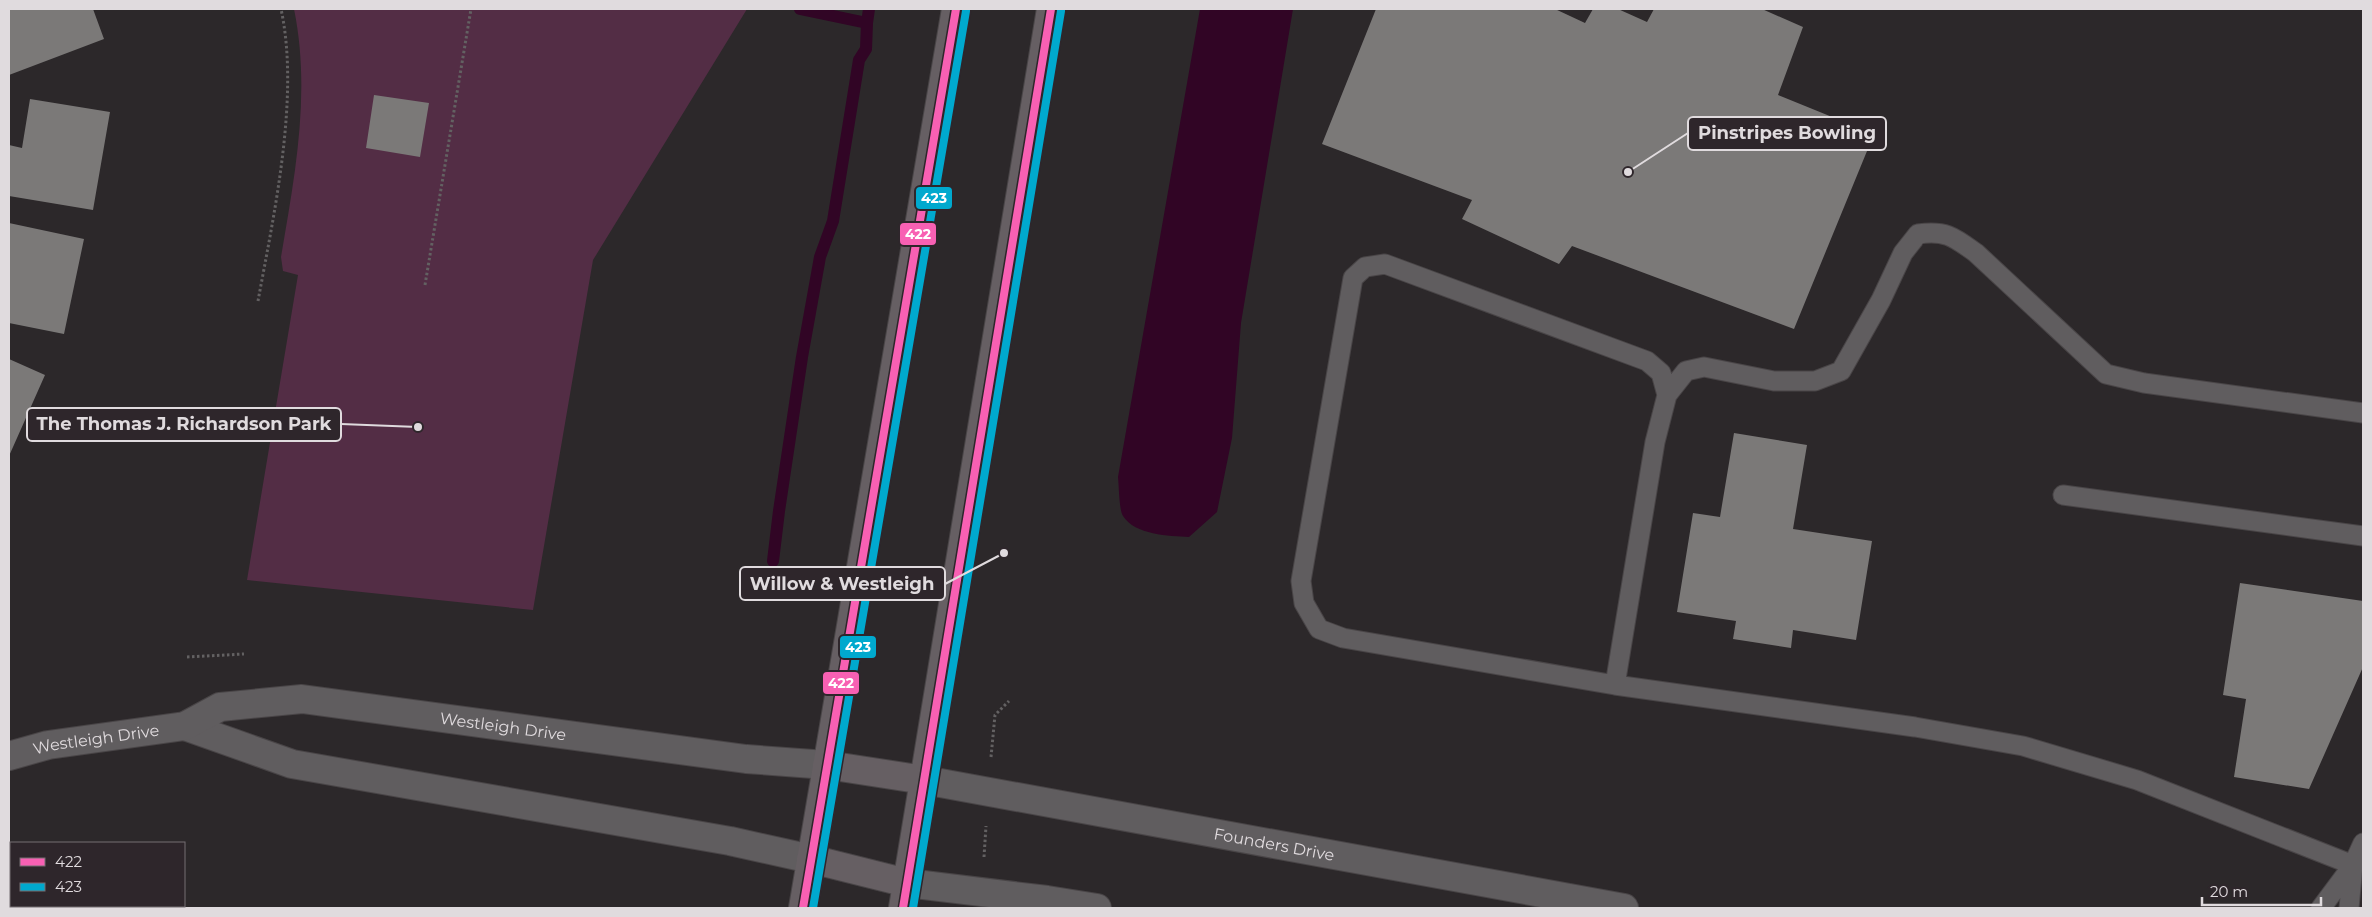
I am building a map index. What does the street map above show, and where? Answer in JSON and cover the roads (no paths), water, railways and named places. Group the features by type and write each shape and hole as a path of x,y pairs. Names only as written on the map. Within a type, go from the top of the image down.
{"main road":[{"path":"803,908 956,9"},
{"path":"811,859 905,896 1051,9"},
{"path":"827,765 924,780"}],"street":[{"name":"Westleigh Drive","path":"9,756 48,745 184,726 220,707 302,699 746,759 827,765"},
{"name":"Westleigh Drive","path":"184,726 292,764 730,841 811,859"},
{"name":"Founders Drive","path":"924,780 1624,908"},
{"path":"905,896 1047,900 1097,908"}],"lane":[{"path":"1615,685 1655,442 1667,394 1686,371 1704,367 1774,381 1816,381 1841,371 1881,300 1903,253 1918,234 1936,231 1953,236 1976,253 2106,374 2144,383 2363,413"},
{"path":"1667,394 1661,373 1647,361 1384,264 1365,267 1353,278 1301,580 1304,602 1319,629 1343,638 1615,685 1915,727 2023,746 2137,780 2358,867"},
{"path":"2063,495 2363,536"},
{"path":"2349,908 2363,843"},
{"path":"2321,908 2358,867"}],"waterway":[{"path":"800,9 867,23 869,9"},
{"path":"773,561 802,357 820,257 833,221 859,60 866,49 867,23"}],"place":[{"name":"Pinstripes Bowling","path":"1628,172"},
{"name":"The Thomas J. Richardson Park","path":"418,427"},
{"name":"Willow & Westleigh","path":"1004,553"}]}
